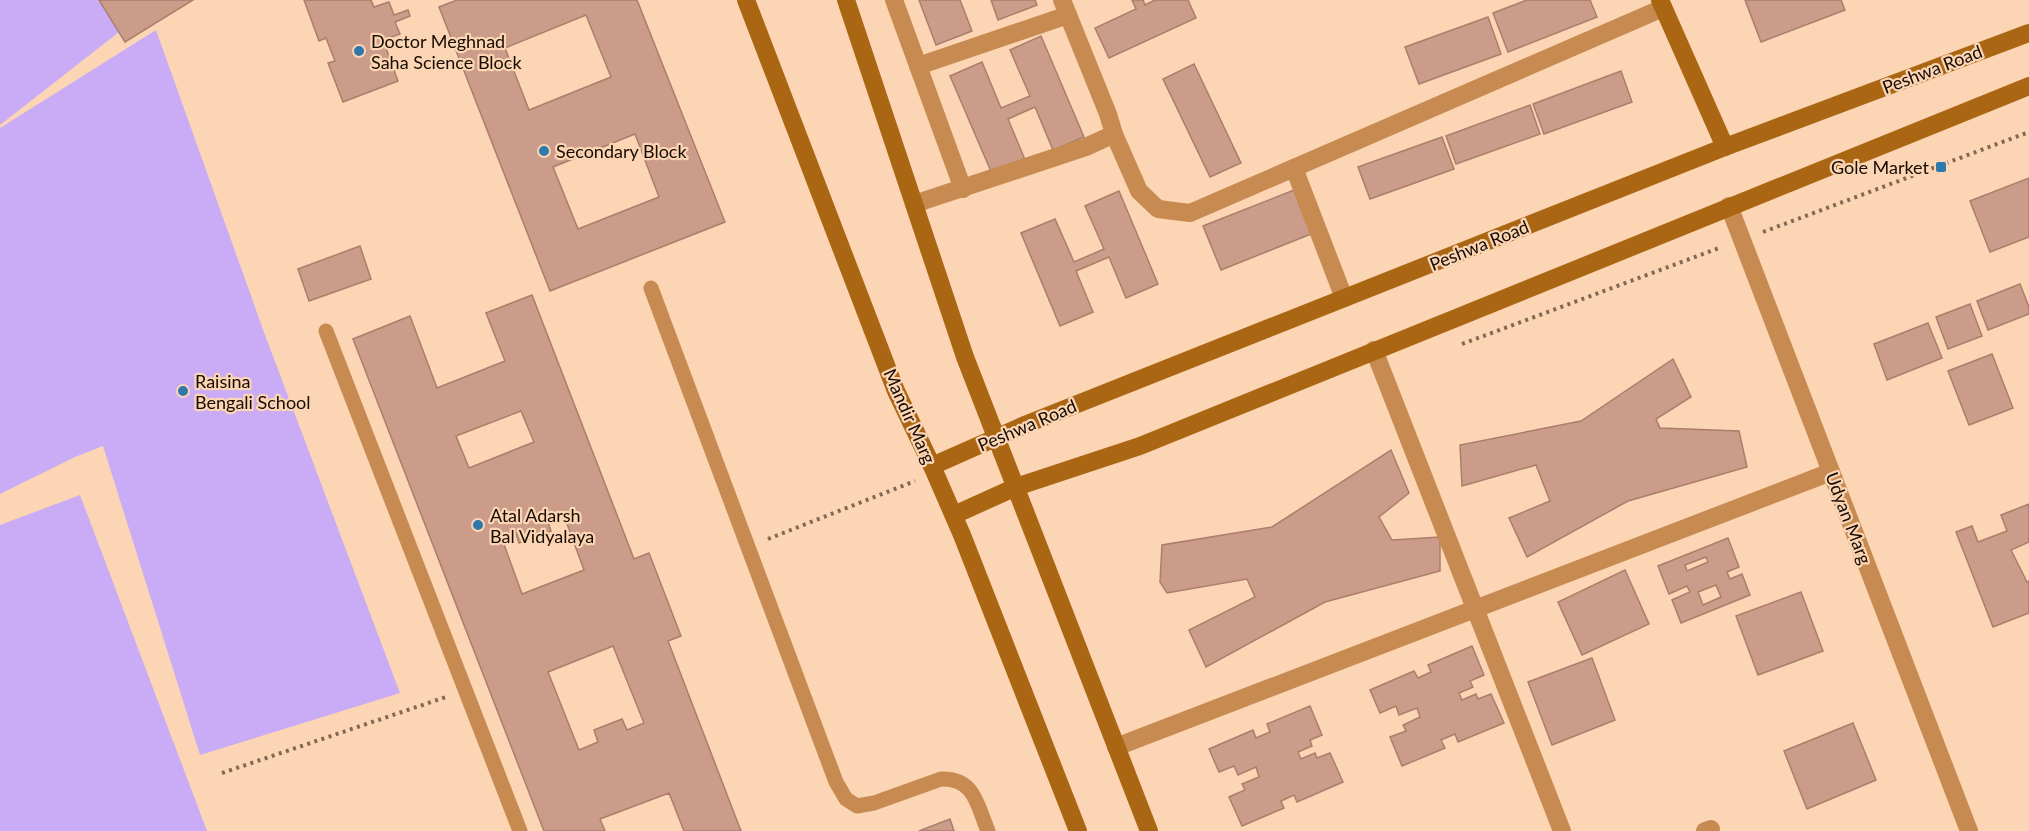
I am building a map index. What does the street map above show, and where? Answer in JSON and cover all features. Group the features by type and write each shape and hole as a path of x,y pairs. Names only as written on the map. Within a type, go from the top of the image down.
{"street":[{"name":"Mandir Marg","path":"746,0 896,392 954,515 1078,831"},
{"path":"846,0 965,357 1149,831"},
{"path":"894,0 963,189"},
{"path":"918,66 1065,7 1114,134 1140,191 1158,209 1190,213 1661,4 1725,147"},
{"name":"Peshwa Road","path":"932,466 996,436 1725,147 2029,33"},
{"path":"954,515 1016,487 1140,446 2029,86"},
{"path":"914,204 1086,147 1114,134"},
{"path":"1294,168 1344,298"},
{"name":"Udyan Marg","path":"1729,206 1969,831"},
{"path":"1374,350 1562,831"},
{"path":"1116,747 1831,472"}],"lane":[{"path":"651,288 836,782 846,799 857,806 874,803 941,779 952,779 964,783 972,793 987,831"},
{"path":"326,330 520,831"}],"path":[{"path":"1462,345 2029,132"},
{"path":"795,528 894,490"},
{"path":"222,773 466,690"}],"shaded area":[{"path":"0,0 99,0 119,32 0,125"},
{"path":"156,30 265,335 400,693 200,755 103,446 75,457 0,494 0,128"},
{"path":"80,495 207,831 0,831 0,525"}],"building":[{"path":"99,0 193,0 125,42"},
{"name":"Doctor Meghnad Saha Science Block","path":"304,0 371,0 374,7 389,2 394,15 408,10 410,16 395,22 400,34 383,40 398,81 343,102 328,63 335,61 326,38 319,41"},
{"name":"Secondary Block","path":"457,0 637,0 725,222 550,291 439,7","holes":["586,15 611,77 529,110 505,48","635,134 659,197 578,229 553,167"]},
{"path":"919,0 960,0 972,31 936,45"},
{"path":"991,0 1035,0 1037,5 998,20"},
{"path":"1132,0 1143,0 1145,5 1155,0 1188,0 1196,18 1109,58 1095,28 1136,9"},
{"path":"1527,0 1590,0 1597,17 1508,52 1493,13"},
{"path":"1745,0 1841,0 1845,10 1761,42"},
{"path":"1488,17 1501,54 1419,84 1405,47"},
{"path":"1041,36 1084,137 1053,150 1035,107 1008,119 1026,162 993,176 950,76 982,62 1001,108 1030,96 1010,50"},
{"path":"1194,64 1241,163 1210,177 1163,79"},
{"path":"1621,71 1632,102 1544,134 1533,104"},
{"path":"1530,105 1540,134 1456,164 1446,136"},
{"path":"1442,137 1454,169 1370,199 1358,167"},
{"path":"2029,178 2029,237 1990,252 1970,201"},
{"path":"1294,190 1311,234 1221,270 1203,226"},
{"path":"1119,191 1158,284 1126,298 1109,257 1076,271 1093,312 1060,326 1021,233 1055,219 1074,262 1104,249 1085,206"},
{"path":"360,246 371,279 309,301 298,269"},
{"path":"2020,284 2029,307 2029,314 1988,330 1977,301"},
{"path":"532,295 634,559 649,553 681,636 668,641 741,831 684,831 669,793 600,819 605,831 544,831 353,339 410,316 437,388 505,361 486,313","holes":["521,411 534,442 469,468 456,436","563,513 584,570 522,594 501,536 515,531 519,543 551,531 547,519","613,646 644,723 627,730 622,719 594,730 598,742 579,750 548,672"]},
{"path":"1970,304 1982,336 1948,349 1936,317"},
{"path":"1928,323 1942,358 1887,380 1874,344"},
{"path":"1992,354 2013,408 1969,425 1948,371"},
{"path":"1673,359 1691,397 1656,419 1660,428 1739,431 1747,467 1628,501 1527,557 1509,518 1550,501 1536,465 1462,486 1460,445 1581,421"},
{"path":"1391,450 1409,493 1379,517 1392,540 1440,537 1440,571 1325,602 1206,667 1189,630 1255,597 1247,579 1167,593 1160,582 1162,545 1272,527"},
{"path":"2029,504 2029,542 2011,550 2027,582 2029,581 2029,613 1993,627 1956,532 1972,526 1978,542 2007,531 2001,515"},
{"path":"1728,538 1739,567 1727,572 1730,579 1742,574 1750,595 1681,623 1672,600 1690,592 1687,586 1669,594 1658,566","holes":["1706,557 1708,562 1687,571 1685,565","1716,585 1721,597 1703,605 1698,592"]},
{"path":"1625,570 1649,624 1582,655 1558,602"},
{"path":"1801,592 1823,651 1758,675 1736,616"},
{"path":"1472,646 1484,675 1470,681 1473,687 1459,693 1462,700 1476,694 1478,699 1491,694 1504,723 1458,742 1455,734 1441,740 1445,748 1402,766 1390,737 1406,731 1403,725 1420,717 1417,708 1399,715 1396,706 1380,713 1370,690 1414,671 1418,678 1431,672 1428,665"},
{"path":"1592,658 1615,720 1552,745 1528,682"},
{"path":"1310,706 1322,735 1310,740 1312,746 1298,752 1301,759 1315,753 1317,758 1330,753 1343,782 1297,802 1294,795 1281,801 1284,808 1242,826 1229,797 1245,790 1242,784 1259,777 1256,767 1238,775 1234,766 1219,772 1209,749 1253,730 1256,738 1270,732 1267,724"},
{"path":"1853,723 1876,780 1807,809 1784,751"},
{"path":"950,819 954,831 919,831"}],"place":[{"name":"Doctor Meghnad Saha Science Block","path":"359,51"},
{"name":"Secondary Block","path":"544,151"},
{"name":"Gole Market","path":"1941,167"},
{"name":"Raisina Bengali School","path":"183,391"},
{"name":"Atal Adarsh Bal Vidyalaya","path":"478,525"}]}
